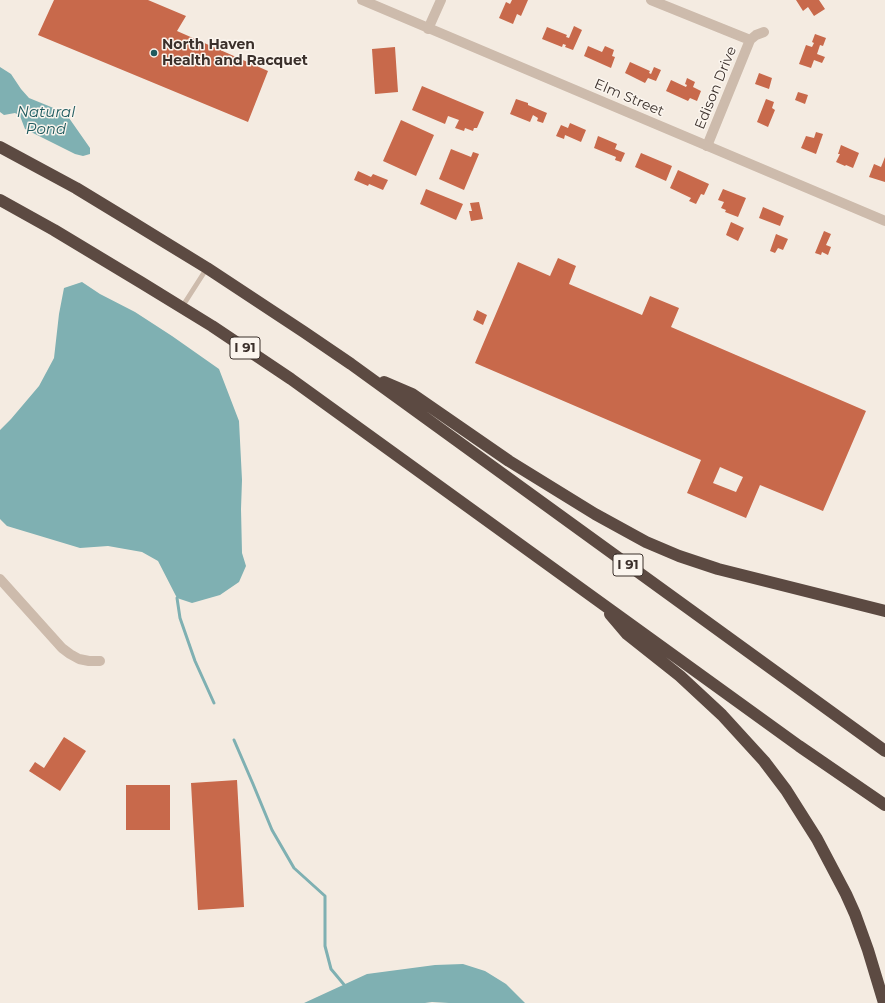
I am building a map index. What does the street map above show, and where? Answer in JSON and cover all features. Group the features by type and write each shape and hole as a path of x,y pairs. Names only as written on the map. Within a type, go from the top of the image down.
{"highway":[{"name":"I 91","path":"0,147 100,202 207,268 304,332 370,378 885,751"},
{"name":"I 91","path":"0,200 98,256 182,307 314,394 799,746 885,805"},
{"path":"370,378 395,386 412,394 492,450 534,477 620,528 662,549 733,574 885,610"},
{"path":"604,605 627,634 680,676 722,715 764,761 786,790 817,840 846,894 868,950 884,1003"}],"street":[{"name":"Elm Street","path":"362,0 885,221"},
{"path":"428,28 441,0"},
{"name":"Edison Drive","path":"651,0 750,40"},
{"name":"Edison Drive","path":"707,146 750,40 756,35 764,32"},
{"path":"0,579 62,648 79,659 100,661"}],"lane":[{"path":"182,307 207,268"}],"water":[{"name":"Natural Pond","path":"0,67 11,74 29,98 56,109 69,118 90,148 90,154 83,156 75,154 25,129 20,116 15,113 4,115 0,112"},
{"path":"82,282 100,294 135,312 219,369 239,421 242,480 242,553 246,566 239,582 220,595 192,603 177,598 158,561 142,552 108,546 80,548 7,526 0,519 0,430 39,386 54,358 59,314 64,288"},
{"path":"463,964 485,971 506,984 525,1003 304,1003 367,974 435,965"}],"building":[{"name":"North Haven Health and Racquet","path":"54,0 148,0 186,16 177,31 268,71 248,122 38,35"},
{"path":"512,0 528,0 521,16 517,14 513,24 499,18 506,2 510,4"},
{"path":"796,0 819,0 825,9 814,16 808,7 803,11"},
{"path":"574,26 582,30 573,50 565,47 566,45 563,44 562,47 542,39 547,27 567,35 566,37 569,38"},
{"path":"815,34 826,38 823,46 820,45 817,54 825,57 822,63 814,60 811,68 799,64 806,45 812,47"},
{"path":"588,46 602,52 605,46 614,50 612,56 615,57 611,68 584,56"},
{"path":"395,47 398,92 375,94 372,49"},
{"path":"630,62 650,71 649,73 651,74 654,67 661,70 656,81 648,78 645,83 625,73"},
{"path":"759,73 772,78 769,89 755,84"},
{"path":"687,78 695,82 693,87 701,91 697,101 690,98 688,101 666,91 671,80 686,87 687,85 685,84"},
{"path":"422,86 484,112 477,128 474,128 473,131 465,128 464,131 455,128 459,120 448,116 445,124 412,110"},
{"path":"798,92 808,95 805,104 795,100"},
{"path":"516,99 528,103 528,105 547,113 543,123 537,121 538,118 533,115 530,122 510,114"},
{"path":"766,99 774,102 772,108 775,110 768,127 757,122"},
{"path":"401,120 434,135 416,176 383,161"},
{"path":"570,123 586,130 581,142 565,135 564,139 556,136 561,125 568,128"},
{"path":"816,132 823,134 816,154 801,148 806,136 814,138"},
{"path":"598,136 617,144 615,149 625,153 621,162 615,160 616,157 594,148"},
{"path":"841,145 859,153 853,168 836,162 840,154 838,154"},
{"path":"451,149 471,157 473,152 479,154 464,190 439,179"},
{"path":"641,153 672,166 666,181 635,167"},
{"path":"885,157 885,182 869,177 874,164 881,167"},
{"path":"678,170 709,184 704,195 701,194 696,204 689,201 691,198 670,188"},
{"path":"358,171 371,177 373,174 388,180 383,190 354,180"},
{"path":"426,189 463,204 456,220 420,204"},
{"path":"723,189 746,198 738,217 725,212 726,210 721,208 724,202 718,200"},
{"path":"479,202 483,219 471,221 469,211 472,211 470,203"},
{"path":"763,207 784,216 780,226 759,218"},
{"path":"731,222 744,228 738,241 726,235"},
{"path":"824,231 831,234 826,245 831,247 828,255 822,252 821,255 815,253"},
{"path":"776,234 788,239 783,250 778,248 775,253 770,251"},
{"path":"558,258 576,266 569,284 642,315 650,296 679,308 671,327 866,411 823,511 760,485 746,518 687,493 701,460 475,363 518,262 550,276","holes":["720,467 743,477 736,492 713,483"]},
{"path":"477,310 487,315 483,325 473,320"},
{"path":"64,737 86,751 60,791 29,771 35,762 44,768"},
{"path":"237,780 244,907 198,910 191,783"},
{"path":"126,785 170,785 170,830 126,830"}],"waterway":[{"path":"177,598 180,618 195,661 214,703"},
{"path":"234,740 272,830 294,868 325,896 325,946 331,969 346,987"}],"place":[{"name":"North Haven Health and Racquet","path":"154,53"}]}
